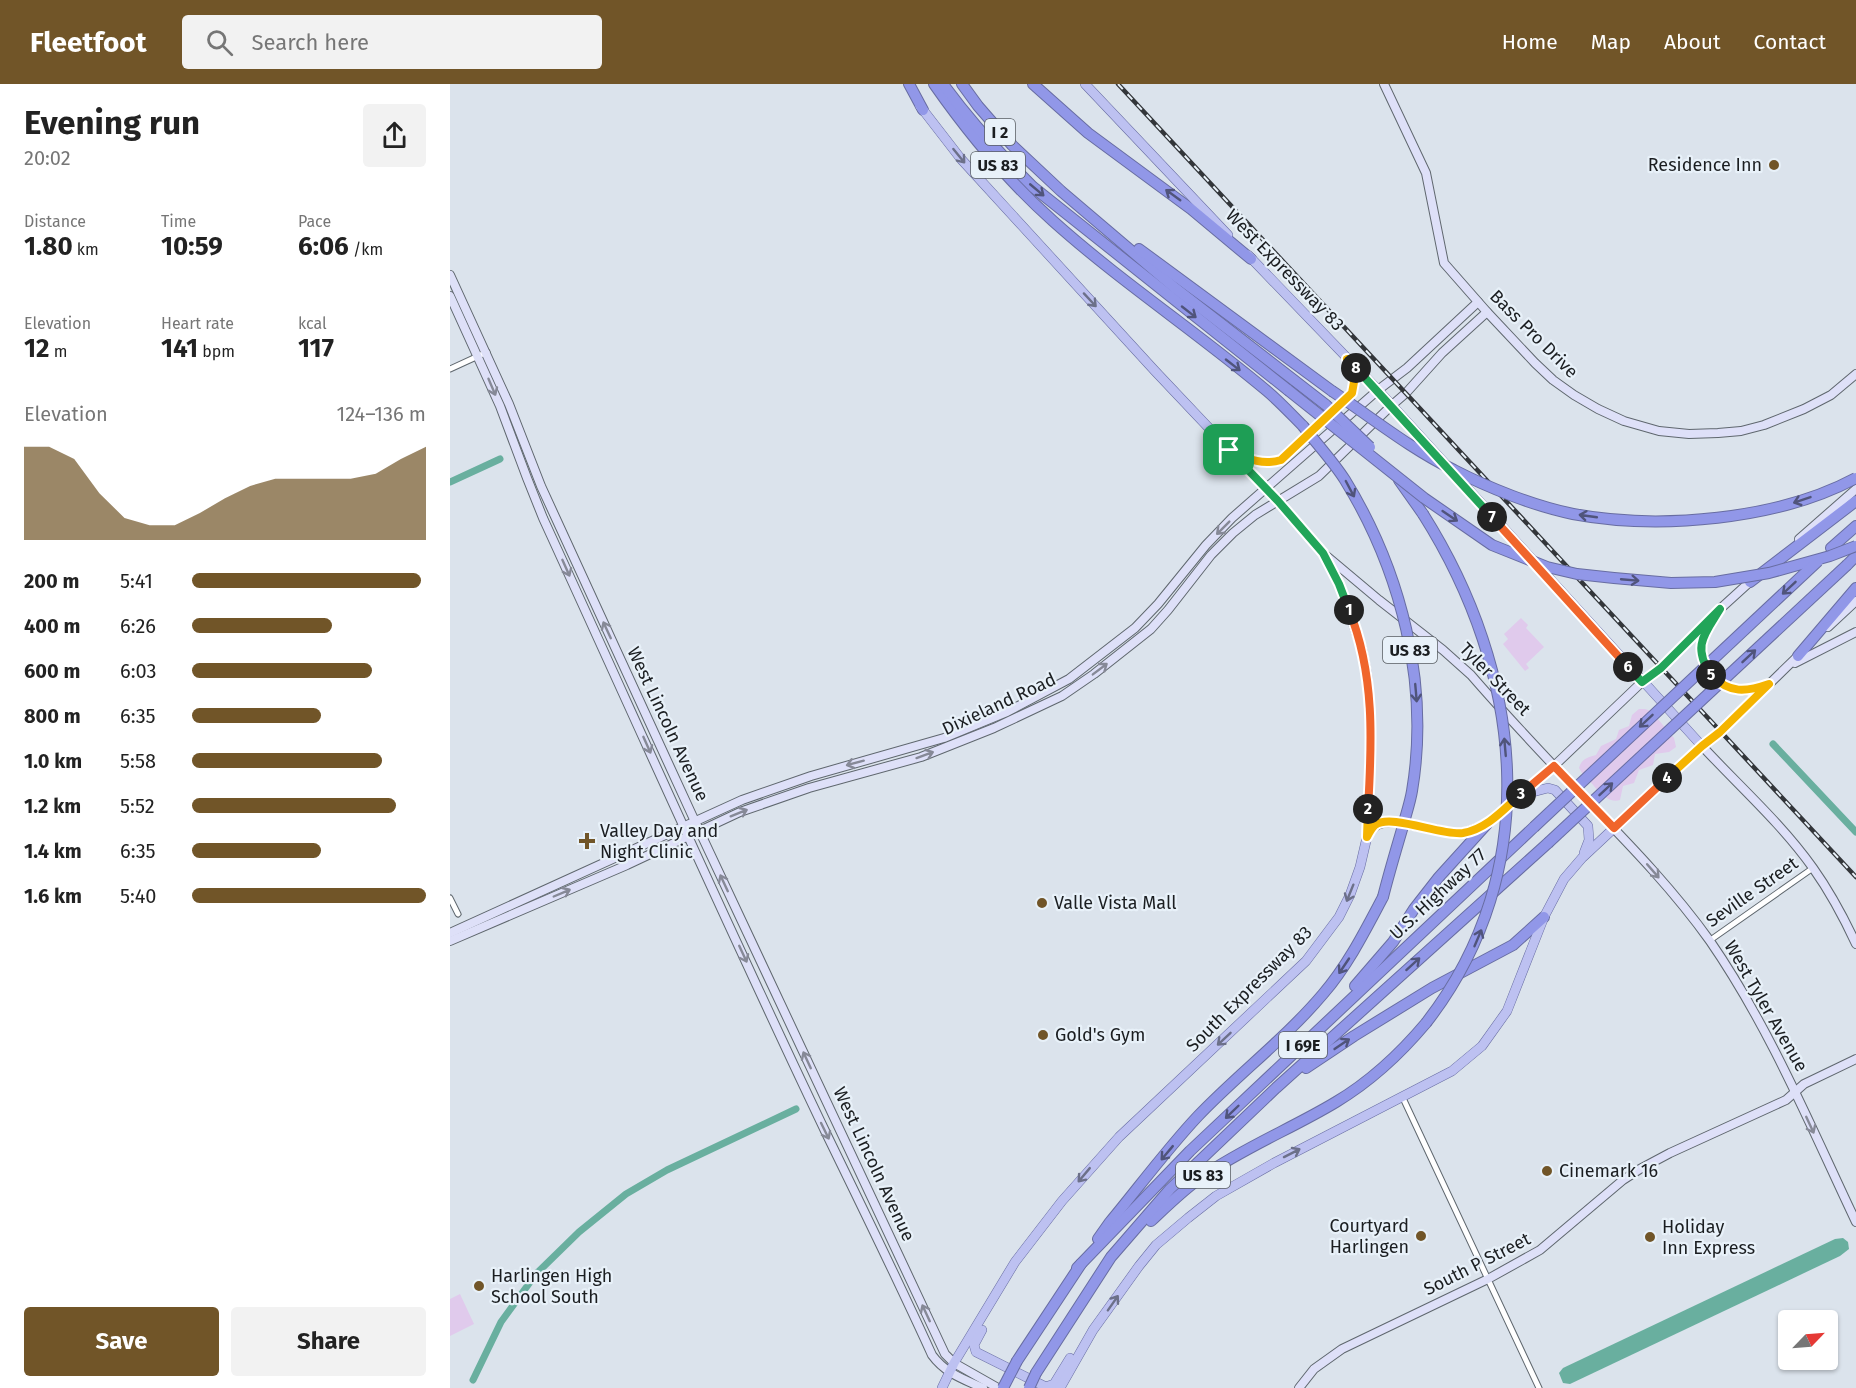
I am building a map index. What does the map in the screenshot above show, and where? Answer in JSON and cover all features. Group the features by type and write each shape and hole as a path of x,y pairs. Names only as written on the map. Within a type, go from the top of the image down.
{"highway":[{"path":"907,84 924,110"},
{"name":"US 83","path":"934,84 958,119 992,159 1047,216 1268,392 1303,426 1344,478 1378,542 1399,597 1412,654 1418,713 1417,753 1412,792 1383,897 1350,956 1323,994 1288,1031 1198,1117 1110,1222 1077,1268"},
{"path":"943,84 998,152 1033,187 1424,498 1492,545 1547,567 1577,574 1671,583 1715,582 1770,573 1856,546"},
{"name":"I 2","path":"962,84 997,128 1042,175"},
{"path":"1033,84 1088,133 1191,209 1251,259"},
{"path":"1042,175 1128,242 1332,392 1452,470 1500,491 1571,514 1613,520 1643,522 1703,520 1749,514 1793,503 1844,485 1856,478"},
{"name":"US 83","path":"1042,175 1175,288 1326,405 1384,462 1423,514 1464,589 1480,629 1492,671 1501,715 1506,760 1505,840 1495,891 1484,924 1468,959 1449,993 1426,1023 1399,1053 1354,1090 1326,1108 1202,1176 1180,1193 1111,1257"},
{"path":"1750,582 1856,501"},
{"name":"U.S. Highway 77","path":"1077,1268 1190,1151 1323,1024 1856,526"},
{"name":"U.S. Highway 77","path":"1111,1257 1170,1189 1276,1088 1548,843 1856,556"},
{"path":"1798,656 1856,588"},
{"path":"1323,1024 1393,942 1414,909 1439,877 1487,824"},
{"path":"1276,1088 1432,988 1513,945 1544,917"},
{"name":"I 69E","path":"1029,1388 1036,1373 1111,1257"},
{"name":"I 69E","path":"1003,1388 1017,1361 1077,1268"}],"main road":[{"name":"West Expressway 83","path":"1085,84 1378,390 1702,746"},
{"name":"Bass Pro Drive","path":"1384,84 1426,173 1441,258 1449,270 1535,363 1574,395 1624,421 1659,430 1689,434 1718,434 1742,431 1804,409 1831,395 1856,374"},
{"path":"924,110 961,159 1278,501 1323,553"},
{"name":"West Lincoln Avenue","path":"450,275 543,518 827,1134 932,1355 949,1373"},
{"name":"West Lincoln Avenue","path":"450,296 509,405 541,486 694,820 945,1354 954,1363 998,1388"},
{"name":"Dixieland Road","path":"450,933 694,820 773,788 944,738 1007,712 1069,679 1135,628 1166,596 1219,532 1378,390 1407,368 1478,302"},
{"name":"Dixieland Road","path":"450,941 627,865 740,812 790,794 921,757 994,728 1054,700 1102,668 1151,628 1211,555 1228,538 1244,523 1319,476 1406,393 1442,353 1487,312"},
{"path":"1229,450 1256,462 1270,463 1281,460 1352,393 1354,382 1347,359"},
{"path":"1367,837 1374,826 1384,822 1454,833 1464,833 1487,824 1554,766 1642,682 1661,668 1720,609 1856,489"},
{"name":"Tyler Street","path":"1323,553 1471,675 1614,828"},
{"name":"South Expressway 83","path":"942,1388 954,1363 1015,1262 1091,1166 1306,961 1327,935 1350,895 1367,837 1371,726 1367,674 1351,614 1323,553"},
{"path":"1060,1388 1093,1330 1156,1245 1216,1196 1274,1163 1452,1071 1475,1053 1488,1040 1512,1001 1544,917 1564,879 1582,858 1720,732 1856,601"},
{"path":"1720,609 1703,637 1702,661 1713,677 1731,689 1745,691 1769,684"},
{"path":"1786,668 1856,632"},
{"path":"1702,746 1755,800 1813,868 1835,901 1856,944"},
{"path":"1521,795 1548,788 1555,790 1588,826 1589,840 1582,858"},
{"name":"West Tyler Avenue","path":"1614,828 1669,890 1709,941 1752,1008 1780,1060 1856,1222"},
{"name":"South P Street","path":"1299,1388 1314,1369 1342,1349 1488,1279 1540,1250 1640,1168 1785,1100 1804,1084 1856,1059"},
{"path":"1008,1275 1010,1283 975,1342 978,1354 1046,1387 1057,1380 1079,1343 1093,1330"},
{"path":"949,1373 983,1388"}],"street":[{"path":"450,369 482,354"},
{"name":"Seville Street","path":"1709,941 1813,868"},
{"path":"450,898 458,914"},
{"path":"1402,1096 1539,1388"}],"shaded area":[{"path":"1521,618 1528,625 1526,628 1544,647 1526,664 1529,668 1525,671 1503,644 1508,639 1504,634"},
{"path":"1639,709 1651,711 1674,738 1676,747 1669,752 1655,754 1653,765 1639,770 1634,783 1623,786 1620,800 1614,801 1599,792 1579,768 1583,760 1596,755 1601,746 1616,739 1619,730 1629,726 1632,715"},
{"path":"1843,1238 1848,1242 1849,1249 1840,1256 1570,1384 1563,1383 1559,1373 1563,1368 1835,1239"},
{"path":"460,1294 474,1324 450,1336 450,1299"}],"waterway":[{"path":"450,482 500,459"},
{"path":"1773,744 1856,832"},
{"path":"473,1380 501,1322 536,1274 579,1232 626,1194 667,1170 796,1109"}],"railway":[{"path":"1118,84 1856,877"}],"place":[{"name":"Residence Inn","path":"1774,165"},
{"name":"Valley Day and Night Clinic","path":"587,841"},
{"name":"Valle Vista Mall","path":"1042,903"},
{"name":"Gold's Gym","path":"1043,1035"},
{"name":"Cinemark 16","path":"1547,1171"},
{"name":"Courtyard Harlingen","path":"1421,1236"},
{"name":"Holiday Inn Express","path":"1650,1237"},
{"name":"Harlingen High School South","path":"479,1286"}],"route":[{"path":"1347,359 1378,390 1642,682 1661,668 1720,609 1703,637 1702,661 1713,677 1731,689 1745,691 1769,684 1720,732 1614,828 1554,766 1487,824 1477,829 1454,833 1384,822 1374,826 1367,837 1371,726 1367,674 1351,614 1323,553 1278,501 1229,450 1256,462 1270,463 1281,460 1352,393 1354,382 1347,359"}]}
